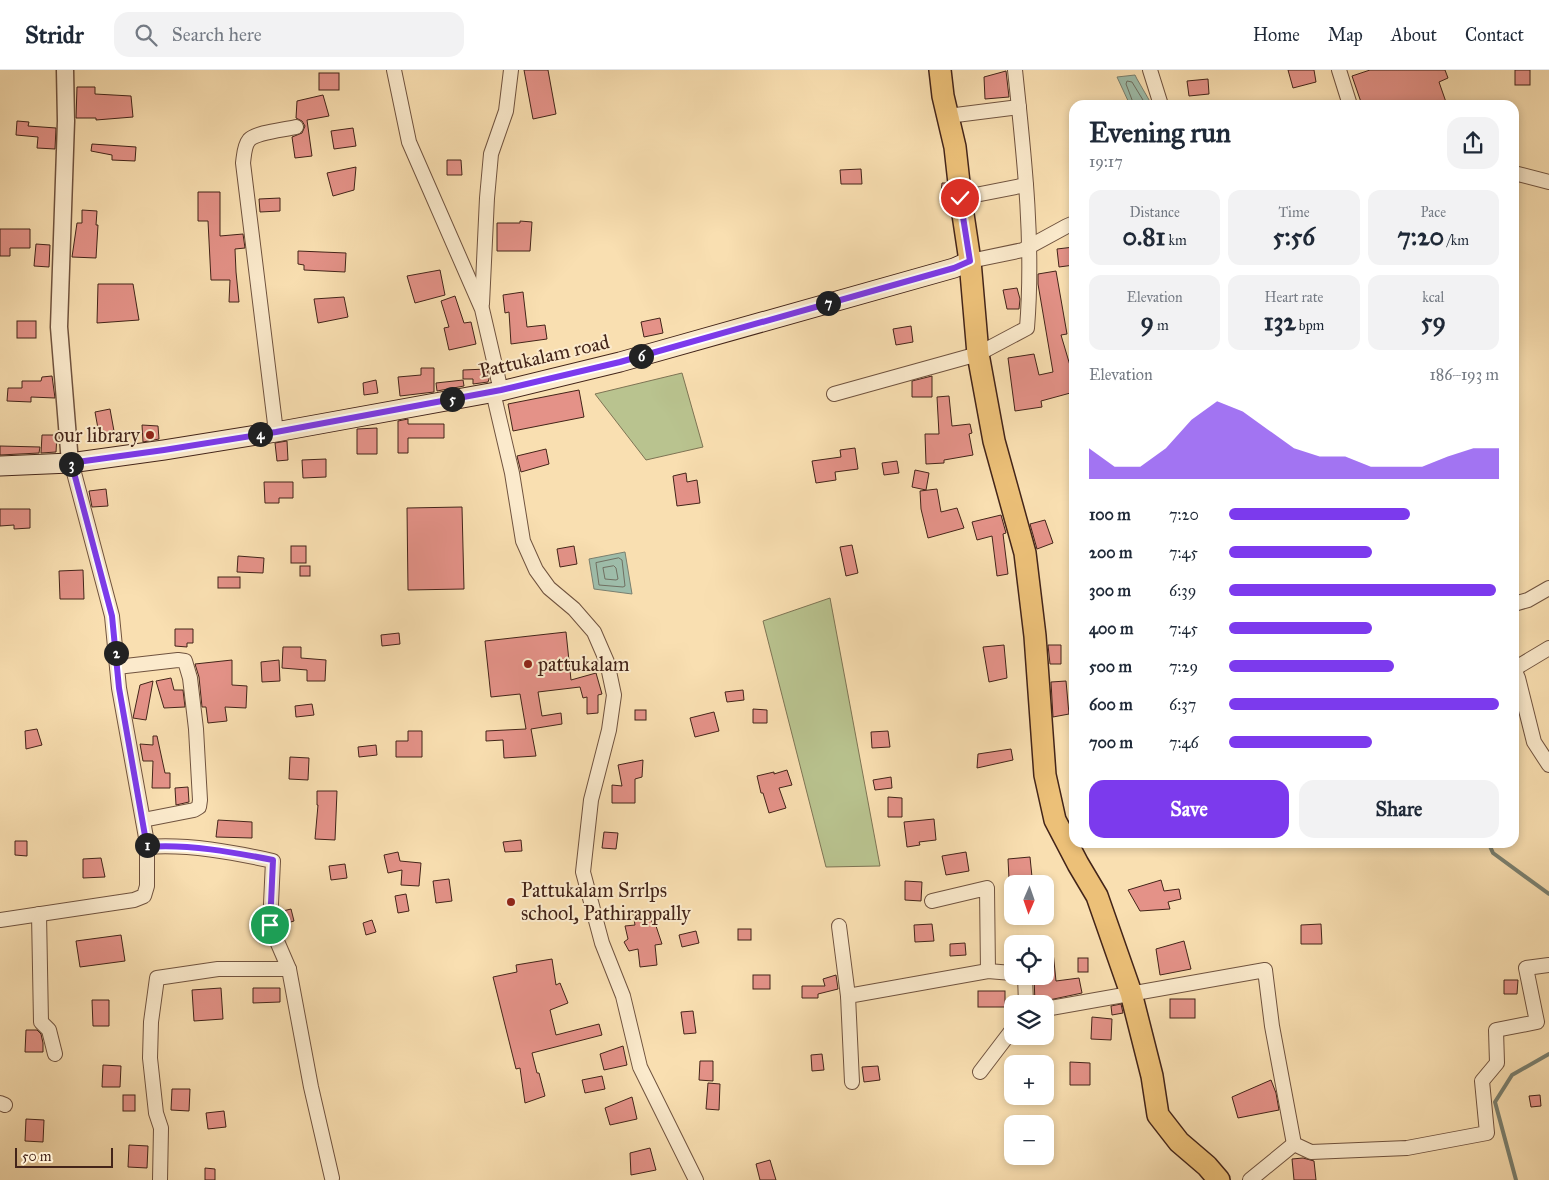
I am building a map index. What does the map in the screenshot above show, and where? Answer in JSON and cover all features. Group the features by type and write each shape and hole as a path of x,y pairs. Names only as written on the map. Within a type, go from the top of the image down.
{"main road":[{"path":"940,70 955,147 960,198 970,261 978,354 994,441 1025,554 1035,636 1044,775 1055,820 1069,847"},
{"name":"Pattukalam road","path":"0,466 70,463 164,450 276,432 497,391 620,362 954,268 970,261"},
{"path":"1070,848 1097,896 1131,993 1152,1076 1158,1115 1179,1142 1207,1166 1219,1180"}],"street":[{"path":"0,920 134,900 144,896 147,886 147,847 123,713 112,616 70,463 59,327 66,121 65,70"},
{"path":"394,70 409,142 482,308"},
{"path":"511,70 506,110 491,154 482,308 523,541 536,570 549,588 574,609 594,632 607,662 614,695 609,730 591,800 583,872 602,943 623,996 640,1067 696,1180"},
{"path":"834,394 978,354 1027,328 1030,294 1026,185 1016,70"},
{"path":"1150,70 1159,100"},
{"path":"1339,70 1348,100"},
{"path":"948,116 1019,107"},
{"path":"276,432 243,163 249,140 257,135 296,127"},
{"path":"1519,174 1549,182"},
{"path":"960,198 1026,185"},
{"path":"970,261 1023,250 1069,225"},
{"path":"1519,603 1528,600 1549,588"},
{"path":"1519,663 1549,648"},
{"path":"117,667 178,660 185,661 190,678 197,746 199,807 194,810 143,820"},
{"path":"1519,682 1534,742 1549,766"},
{"path":"147,847 161,846 227,851 273,860 270,925 289,969 311,1087 332,1178"},
{"path":"932,901 987,888 988,970"},
{"path":"40,914 41,1022 49,1030 55,1054"},
{"path":"840,926 848,996 852,1082"},
{"path":"1294,1144 1311,1152 1397,1149 1487,1133 1482,1081 1497,1063 1496,1030 1537,1022 1526,968 1549,965"},
{"path":"160,1180 161,1128 156,1113 150,1058 152,1022 158,978 218,969 289,969"},
{"path":"848,996 988,970 1004,972"},
{"path":"1054,1007 1265,970 1272,1026 1294,1144"},
{"path":"980,1072 1004,1040"},
{"path":"1250,1180 1294,1144"}],"green space":[{"path":"682,373 703,447 646,460 595,394"},
{"path":"830,598 880,866 826,867 763,621"}],"water":[{"path":"1135,75 1149,100 1128,100 1117,77"},
{"path":"625,552 632,594 594,589 589,559"}],"building":[{"path":"524,70 548,70 556,114 533,119"},
{"path":"1288,70 1314,70 1316,82 1293,88"},
{"path":"1370,70 1445,70 1448,78 1439,82 1445,100 1360,100 1352,76"},
{"path":"1515,70 1530,70 1530,85 1515,85"},
{"path":"1006,71 1009,97 985,99 984,77"},
{"path":"319,73 339,73 339,90 319,90"},
{"path":"1208,79 1209,94 1189,96 1187,81"},
{"path":"77,87 95,87 95,94 131,96 133,117 96,120 96,118 76,118"},
{"path":"323,95 329,116 307,120 312,156 295,158 292,137 302,133 305,126 302,121 296,118 297,101"},
{"path":"17,121 29,122 28,126 56,128 55,149 37,148 38,137 16,135"},
{"path":"353,128 356,146 334,149 331,131"},
{"path":"92,144 136,147 135,161 112,160 112,155 91,151"},
{"path":"447,160 461,160 462,175 447,175"},
{"path":"356,167 354,190 333,196 327,173"},
{"path":"861,169 862,184 841,184 840,170"},
{"path":"942,183 946,183 949,203 940,202"},
{"path":"198,192 220,192 220,236 243,234 245,248 235,249 239,302 229,302 230,280 211,280 208,221 198,221"},
{"path":"280,198 280,211 260,212 259,199"},
{"path":"82,210 97,211 96,258 72,257 77,223 82,223"},
{"path":"520,221 532,222 530,251 497,251 497,223 520,223"},
{"path":"0,229 30,229 30,248 10,248 10,256 0,256"},
{"path":"36,244 50,245 49,267 34,266"},
{"path":"1069,248 1069,266 1059,267 1057,249"},
{"path":"298,251 346,253 345,272 304,270 304,265 298,264"},
{"path":"440,270 445,295 415,303 407,276"},
{"path":"1056,271 1067,334 1061,335 1069,362 1069,393 1041,401 1042,407 1015,411 1008,358 1034,354 1039,375 1053,372 1038,284 1038,274"},
{"path":"98,284 133,284 139,320 97,323"},
{"path":"1017,288 1020,299 1019,309 1007,309 1003,290"},
{"path":"523,292 527,327 545,325 547,339 511,344 509,312 505,313 503,295"},
{"path":"455,296 464,323 471,322 476,344 449,350 444,328 449,327 441,301"},
{"path":"344,297 348,317 318,323 314,299"},
{"path":"660,318 663,333 644,337 641,322"},
{"path":"17,321 36,321 36,338 17,338"},
{"path":"911,326 913,342 896,345 893,329"},
{"path":"421,368 434,368 434,392 400,396 398,377 421,375"},
{"path":"487,369 488,382 473,384 473,379 463,379 463,370"},
{"path":"52,376 55,398 31,397 31,402 7,401 8,388 22,388 22,381 41,381 42,377"},
{"path":"932,376 932,397 912,397 912,381"},
{"path":"376,380 378,393 364,395 363,383"},
{"path":"463,380 464,386 437,391 436,383"},
{"path":"579,390 584,417 513,431 508,404"},
{"path":"949,396 952,426 970,424 972,433 969,434 973,455 944,460 944,463 926,464 925,434 939,434 937,397"},
{"path":"110,409 114,431 99,434 95,412"},
{"path":"408,419 408,424 444,424 444,438 408,438 408,453 398,453 398,421"},
{"name":"our library","path":"142,425 158,426 159,439 143,442"},
{"path":"377,428 377,454 357,454 357,429"},
{"path":"42,435 57,435 56,452 41,453"},
{"path":"287,441 288,460 277,461 275,443"},
{"path":"0,446 40,447 39,453 0,455"},
{"path":"855,448 858,469 835,472 836,480 816,483 812,461 841,457 840,450"},
{"path":"546,449 549,464 521,472 517,456"},
{"path":"326,459 326,477 303,478 302,460"},
{"path":"897,461 899,473 884,475 882,463"},
{"path":"915,470 929,473 926,490 912,487"},
{"path":"686,473 687,482 697,480 700,503 677,506 673,476"},
{"path":"264,482 293,482 293,498 279,498 279,503 265,503"},
{"path":"106,489 108,506 92,507 89,491"},
{"path":"937,489 941,512 957,508 964,528 928,538 921,509 920,491"},
{"path":"462,507 464,589 408,590 407,508"},
{"path":"0,509 30,509 30,528 14,529 14,525 0,526"},
{"path":"1001,515 1006,533 1003,534 1008,574 997,576 992,536 977,540 972,522"},
{"path":"1045,520 1053,543 1037,549 1030,524"},
{"path":"852,545 858,573 846,576 840,547"},
{"path":"291,546 306,546 306,563 291,563"},
{"path":"574,546 577,564 560,567 557,549"},
{"path":"238,556 264,558 263,573 237,572"},
{"path":"300,566 310,566 310,576 300,576"},
{"path":"83,570 84,599 60,599 59,571"},
{"path":"218,577 240,577 240,588 218,588"},
{"path":"175,629 193,629 193,643 187,643 187,647 175,646"},
{"name":"pattukalam","path":"566,632 571,680 596,673 602,694 598,695 598,713 587,714 587,697 583,698 580,687 538,692 542,716 561,713 562,724 531,729 536,756 504,758 503,740 486,741 486,731 526,729 520,694 491,697 485,641"},
{"path":"399,633 400,644 382,646 381,635"},
{"path":"1004,645 1007,678 989,682 983,647"},
{"path":"1048,645 1061,645 1061,664 1050,664"},
{"path":"283,647 301,647 301,658 326,660 325,681 307,681 307,670 282,668"},
{"path":"232,660 232,685 247,686 246,708 225,707 227,721 208,723 206,707 202,707 199,677 195,664"},
{"path":"279,660 280,681 262,682 261,662"},
{"path":"171,678 174,690 183,690 185,707 164,708 156,681"},
{"path":"153,681 146,720 133,718 140,685"},
{"path":"1066,681 1069,714 1053,717 1051,682"},
{"path":"743,690 744,700 727,702 725,692"},
{"path":"312,704 314,715 296,717 295,706"},
{"path":"753,709 767,710 767,723 753,723"},
{"path":"635,710 646,710 646,720 635,720"},
{"path":"714,712 719,731 695,737 690,718"},
{"path":"37,729 42,745 26,749 25,731"},
{"path":"408,731 422,731 422,757 396,757 396,741 408,741"},
{"path":"888,731 890,747 872,748 871,732"},
{"path":"153,736 157,736 165,773 170,773 170,788 152,788 153,761 143,761 140,744 153,745"},
{"path":"376,745 377,755 359,757 358,747"},
{"path":"1011,749 1013,760 977,768 978,754"},
{"path":"290,757 309,758 308,780 289,779"},
{"path":"643,760 642,777 635,779 635,803 612,803 612,785 622,786 618,765"},
{"path":"787,770 792,785 779,788 786,808 769,813 757,776"},
{"path":"891,777 892,788 875,790 873,780"},
{"path":"188,787 189,802 176,805 175,788"},
{"path":"317,791 337,791 335,840 315,839 318,805"},
{"path":"888,797 902,798 902,817 888,817"},
{"path":"934,819 936,840 919,842 920,845 907,847 904,822"},
{"path":"218,820 252,822 252,838 216,837"},
{"path":"604,832 618,833 616,849 602,848"},
{"path":"521,840 522,851 505,852 503,842"},
{"path":"15,841 27,841 27,856 15,855"},
{"path":"398,852 400,861 421,863 419,886 401,885 402,870 388,873 384,855"},
{"path":"966,852 969,871 946,875 942,856"},
{"path":"1030,857 1032,875 1009,875 1008,859"},
{"path":"101,858 105,877 83,878 83,859"},
{"path":"345,864 347,878 331,880 329,866"},
{"path":"449,879 452,901 436,903 433,881"},
{"path":"1161,880 1164,891 1179,889 1181,899 1168,902 1170,909 1140,911 1128,890"},
{"path":"905,881 922,882 921,901 905,900"},
{"path":"406,894 409,911 398,913 395,896"},
{"path":"291,909 294,921 280,925 279,912"},
{"path":"651,911 652,923 655,923 662,944 655,945 657,965 640,967 638,949 629,951 624,942 628,939 625,926 635,925 633,913"},
{"path":"372,920 376,932 366,935 363,923"},
{"path":"932,924 934,941 915,942 914,925"},
{"path":"1321,924 1322,944 1301,944 1301,925"},
{"path":"738,929 751,929 751,940 738,940"},
{"path":"696,931 699,943 682,947 679,935"},
{"path":"121,935 125,961 80,967 76,941"},
{"path":"1184,941 1191,969 1160,975 1156,949"},
{"path":"965,943 966,955 950,956 950,944"},
{"path":"1078,958 1088,958 1088,972 1078,972"},
{"path":"552,959 556,985 560,983 568,1003 550,1010 556,1035 599,1024 602,1035 532,1053 545,1096 525,1103 520,1068 516,1069 493,977 517,972 516,965"},
{"path":"1054,962 1056,981 1079,978 1082,993 1054,999 1054,995 1035,995 1034,985 1054,985"},
{"path":"753,975 770,975 770,989 753,989"},
{"path":"836,975 838,989 818,994 818,998 802,998 802,986 825,986 823,979"},
{"path":"1504,980 1518,980 1517,994 1504,994"},
{"path":"221,988 223,1019 194,1021 192,990"},
{"path":"253,988 280,988 280,1002 253,1003"},
{"path":"978,991 1005,991 1004,1007 978,1007"},
{"path":"1170,999 1195,999 1195,1018 1170,1018"},
{"path":"92,1000 109,1000 109,1026 93,1026"},
{"path":"1121,1004 1123,1013 1112,1015 1111,1006"},
{"path":"693,1011 696,1033 684,1034 681,1012"},
{"path":"1092,1017 1112,1019 1111,1040 1091,1039"},
{"path":"26,1030 37,1030 41,1034 43,1052 25,1052"},
{"path":"623,1046 627,1065 604,1070 600,1054"},
{"path":"822,1054 824,1070 812,1071 811,1055"},
{"path":"700,1061 713,1061 713,1081 699,1080"},
{"path":"1070,1062 1090,1063 1090,1085 1070,1085"},
{"path":"103,1065 121,1066 120,1087 102,1087"},
{"path":"878,1066 880,1080 864,1082 862,1067"},
{"path":"602,1076 605,1089 585,1093 582,1080"},
{"path":"1271,1080 1279,1110 1238,1118 1232,1097"},
{"path":"708,1083 720,1084 719,1110 706,1109"},
{"path":"172,1089 190,1089 189,1111 171,1110"},
{"path":"123,1095 135,1095 135,1111 123,1111"},
{"path":"1540,1095 1541,1106 1531,1107 1529,1096"},
{"path":"632,1097 637,1119 610,1125 605,1108"},
{"path":"224,1111 226,1127 208,1129 206,1113"},
{"path":"26,1119 44,1120 43,1142 25,1141"},
{"path":"129,1145 148,1146 147,1168 128,1167"},
{"path":"650,1148 656,1170 631,1175 630,1153"},
{"path":"1303,1158 1314,1161 1316,1180 1294,1180 1292,1159"},
{"path":"770,1160 776,1180 760,1180 756,1164"},
{"path":"205,1168 215,1169 215,1180 205,1180"}],"waterway":[{"path":"1491,848 1493,853 1549,894"},
{"path":"1516,1180 1495,1102 1512,1075 1549,1054"}],"place":[{"name":"our library","path":"150,435"},
{"name":"pattukalam","path":"528,664"},
{"name":"Pattukalam Srrlps school, Pathirappally","path":"511,902"}],"route":[{"path":"270,925 273,860 227,851 161,846 147,847 148,843 119,688 112,616 70,463 276,432 493,392 620,362 954,268 970,261 960,198"}]}
